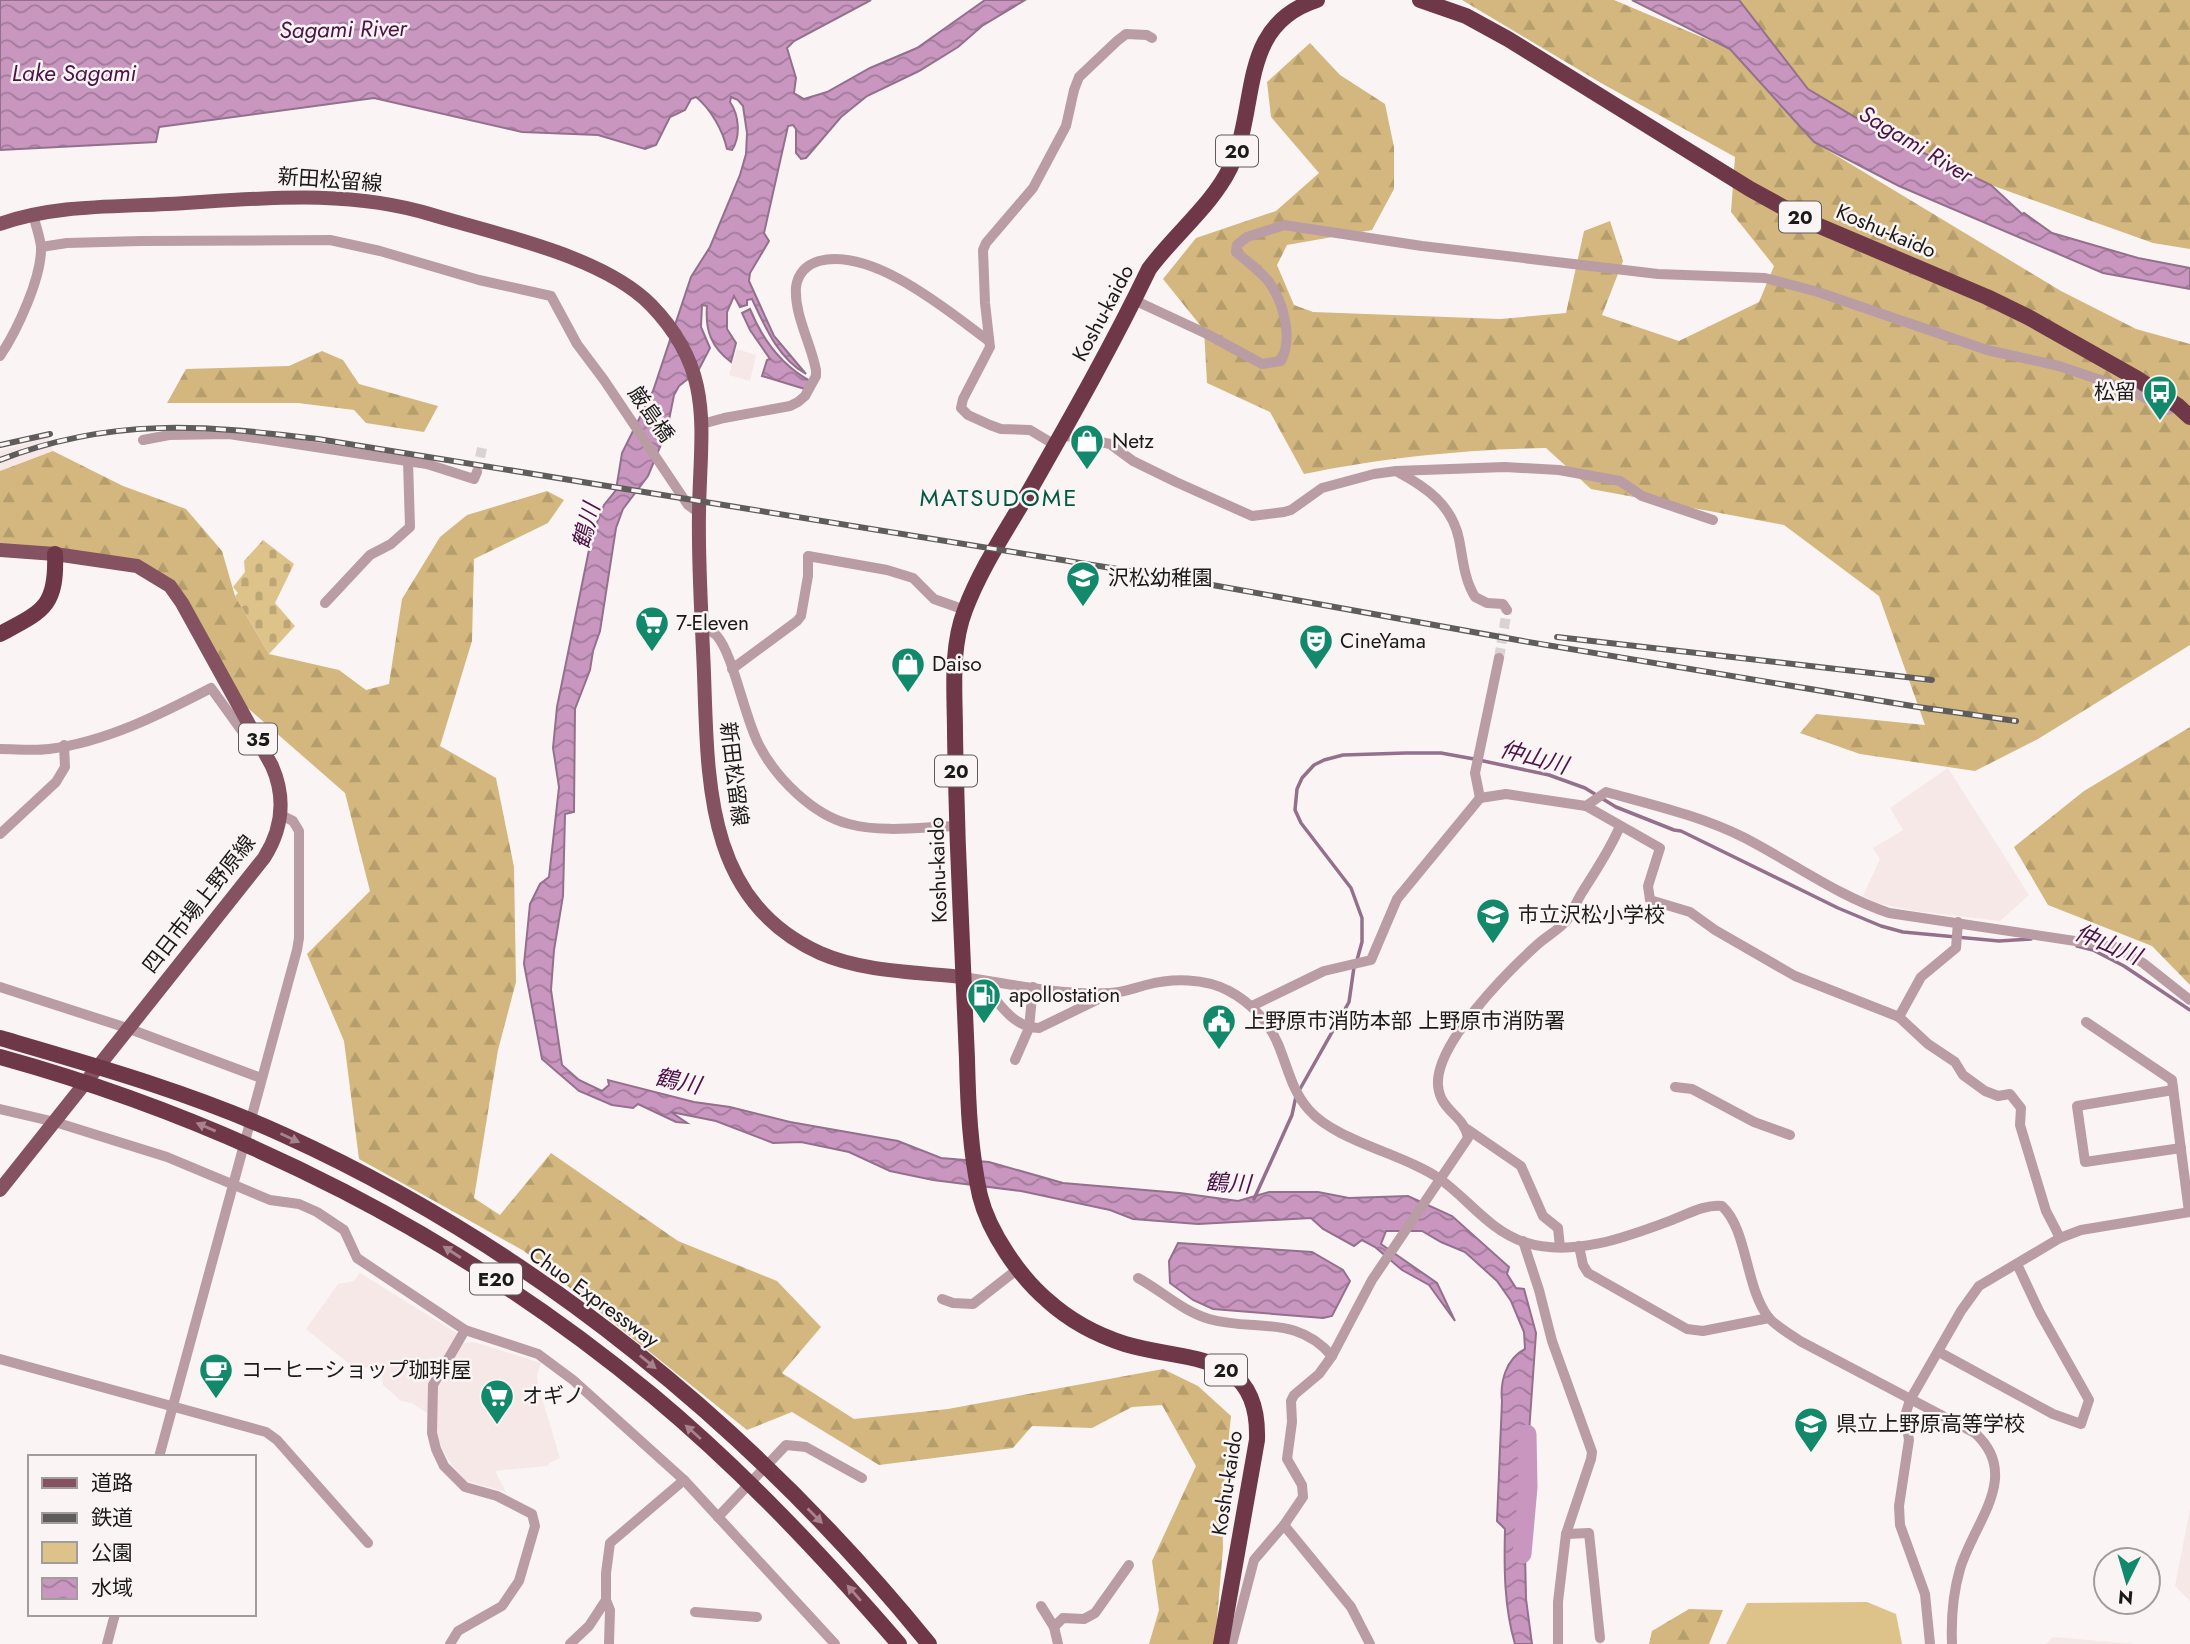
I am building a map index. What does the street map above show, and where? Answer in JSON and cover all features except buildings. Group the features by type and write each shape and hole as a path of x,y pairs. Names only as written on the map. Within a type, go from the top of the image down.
{"highway":[{"name":"Koshu-kaido","path":"1221,1644 1257,1440 1257,1413 1254,1403 1243,1385 1223,1367 1122,1343 1072,1319 1045,1299 1018,1268 991,1226 979,1186 968,1099 954,673 958,633 965,610 984,570 1058,441 1157,258 1216,190 1231,167 1241,136 1252,71 1270,34 1292,11 1317,0"},
{"name":"Koshu-kaido","path":"1420,0 1466,16 1498,34 1782,208 2028,317 2136,378 2184,412"},
{"path":"0,628 27,611 44,595 55,554"},
{"path":"0,634 28,619 51,597 56,579 55,554"},
{"path":"0,1027 159,1084"},
{"name":"Chuo Expressway","path":"0,1038 159,1084 285,1135 391,1189 515,1264 584,1312 686,1393 839,1541 929,1644"},
{"name":"Chuo Expressway","path":"0,1057 127,1096 268,1154 388,1214 497,1280 600,1353 654,1396 718,1453 827,1562 899,1644"}],"main road":[{"name":"新田松留線","path":"0,224 33,214 87,208 263,197 323,196 360,199 421,211 582,261 612,275 642,296 665,320 683,349 697,382 702,419 699,513 707,751 711,801 726,856 741,885 755,904 789,935 822,954 869,967 963,977"},
{"name":"四日市場上野原線","path":"0,550 55,554 137,566 170,586 182,603 278,779 281,815 278,831 264,858 0,1190"}],"street":[{"path":"1152,38 1147,35 1126,34 1079,77 1066,126 1033,188 986,243 983,257 989,353 962,399 963,412 1001,429 1030,430 1058,441 1078,437 1110,444 1144,466 1252,516 1291,510 1322,488 1336,482 1396,471 1505,467 1559,470 1620,481 1642,496 1713,520"},
{"path":"0,356 24,313 37,270 41,247 33,214"},
{"path":"1134,300 1207,334 1262,364 1280,361 1287,349 1286,323 1282,308 1269,281 1236,252 1237,245 1247,237 1284,225 1422,246 1658,274 1765,278 1818,292 1987,350 2059,366 2130,390 2168,410 2184,412"},
{"name":"厳島橋","path":"41,247 67,243 129,241 330,240 380,251 479,280 551,296 577,344 688,505 699,513"},
{"path":"702,419 724,418 790,406 804,396 816,376 816,370 798,310 796,288 801,273 810,264 817,262 833,259 869,265 926,294 989,341"},
{"path":"143,440 169,435 229,435 408,461 474,478 477,472"},
{"path":"325,603 370,555 391,544 410,527 408,461"},
{"path":"1396,471 1431,492 1451,517 1457,529 1464,570 1475,597 1487,603 1503,604 1507,610"},
{"path":"732,669 801,616 808,576 808,556 887,570 913,578 934,599 965,610"},
{"path":"702,629 717,636 732,669 746,715 763,752 812,807 832,818 867,827 957,826"},
{"path":"1480,798 1475,773 1499,658"},
{"path":"2,750 48,749 99,736 159,715 211,688 242,731 266,755"},
{"path":"0,834 56,782 65,767 64,746"},
{"path":"1586,806 1606,792 1714,824 1865,905 1902,916 1958,922 2115,947 2143,963 2190,1000"},
{"path":"1252,1006 1324,971 1371,960 1398,900 1480,798 1506,794 1586,806 1660,848 1648,886 1650,900 1690,912 1795,976 1899,1017 1928,1044 1955,1062 1963,1074 1985,1091 1998,1096 2010,1094 2021,1108 2020,1125 2046,1211 2060,1238"},
{"path":"160,1455 299,938 299,831 293,821 281,815"},
{"path":"1560,1247 1558,1228 1543,1216 1521,1166 1467,1129 1441,1103 1437,1084 1440,1066 1448,1046 1489,992 1566,921 1608,854 1620,827"},
{"path":"1899,1017 1921,977 1956,948 1958,922"},
{"path":"963,977 1034,987 1109,993"},
{"path":"995,999 1017,1021 1029,1028 1040,1028 1109,993 1157,982 1190,981 1228,990 1252,1006 1277,1041 1291,1083 1310,1111 1326,1124 1440,1179 1493,1225 1523,1241 1546,1247 1580,1246 1634,1235 1707,1207 1722,1206 1732,1220 1758,1300 1769,1318 1800,1341 1975,1433 1989,1448 1994,1460 1995,1489 1972,1537 1956,1588 1952,1644"},
{"path":"0,987 261,1078"},
{"path":"1015,1060 1029,1028 1034,987"},
{"path":"1930,1644 1925,1594 1900,1525 1899,1506 1909,1440 1905,1416 1910,1400 1961,1311 1979,1286 2060,1238 2081,1230 2189,1212 2172,1080 2086,1022"},
{"path":"1675,1087 1692,1089 1754,1122 1790,1135"},
{"path":"2174,1090 2077,1106 2085,1162 2181,1148"},
{"path":"0,1109 57,1119 234,1180 270,1200 299,1204 326,1218 344,1230 357,1258 466,1330 538,1354 573,1380 721,1514 835,1644"},
{"path":"1232,1644 1254,1560 1298,1506 1304,1492 1287,1459 1292,1422 1291,1401 1294,1395 1319,1374 1332,1356 1372,1280 1468,1138 1467,1129"},
{"path":"1523,1241 1552,1342 1592,1452 1566,1534 1558,1602 1558,1644"},
{"path":"1580,1246 1583,1265 1588,1273 1686,1329 1703,1331 1769,1318"},
{"path":"1939,1352 2053,1414 2081,1424 2089,1400 2040,1313 2017,1264"},
{"path":"942,1299 953,1303 973,1304 1018,1268"},
{"path":"1138,1278 1198,1314 1238,1324 1293,1328 1322,1344 1332,1356"},
{"path":"450,1644 458,1631 502,1606 519,1581 536,1526 532,1514 460,1483 444,1466 436,1449 432,1433 433,1385 466,1330"},
{"path":"0,1359 266,1432 277,1440 369,1543"},
{"path":"721,1514 786,1445 806,1447 862,1478"},
{"path":"610,1644 606,1573 610,1543 684,1480"},
{"path":"1284,1525 1351,1607 1370,1644"},
{"path":"1566,1534 1589,1533 1600,1638"},
{"path":"1054,1627 1063,1618 1084,1619 1095,1613 1129,1566"},
{"path":"570,1644 589,1626 606,1600"},
{"path":"1041,1606 1054,1627 1058,1644"},
{"path":"695,1612 757,1617"},
{"path":"107,1644 114,1616"}],"shaded area":[{"path":"737,349 756,355 750,381 729,375"},
{"path":"48,437 53,451 0,471 0,451"},
{"path":"1948,768 2029,895 2000,921 1915,911 1877,903 1863,896 1880,859 1873,848 1903,830 1890,808"},
{"path":"360,1273 457,1333 457,1339 463,1343 474,1342 541,1363 537,1375 538,1385 560,1458 548,1466 495,1471 506,1492 466,1481 451,1464 438,1441 428,1414 412,1403 401,1401 383,1385 381,1370 376,1367 354,1368 306,1329 338,1284 354,1281"},
{"path":"2190,1509 2190,1601 2175,1586"},
{"path":"2053,1637 2136,1644 2046,1644"}],"green space":[{"path":"1462,0 1614,0 1730,49 1814,142 2061,291 2136,329 2190,344 2190,645 2038,739 1975,771 1860,754 1800,733 1816,714 1925,725 1879,596 1784,525 1591,489 1546,448 1425,455 1304,474 1270,412 1207,383 1204,330 1163,279 1196,238 1276,211 1319,173 1271,117 1267,82 1310,43 1340,75 1385,104 1394,147 1394,189 1372,230 1287,245 1277,265 1294,305 1313,312 1500,319 1566,313 1584,231 1610,221 1623,261 1602,315 1679,341 1759,302 1774,266 1731,212 1735,157 1601,83"},
{"path":"1739,0 2190,0 2190,249 2153,243 1991,185 1880,132 1808,89"},
{"path":"322,351 343,360 359,384 438,406 424,432 366,423 354,410 298,403 167,403 186,369 289,366"},
{"path":"53,451 123,486 186,509 222,551 235,596 269,654 339,670 366,690 389,684 402,599 440,537 467,515 547,491 564,500 548,523 474,559 472,641 440,746 496,778 514,867 516,982 498,1050 474,1198 500,1215 551,1153 678,1241 777,1281 821,1327 782,1373 854,1419 948,1409 1163,1369 1198,1386 1231,1416 1222,1502 1223,1548 1215,1644 1149,1644 1159,1610 1152,1561 1196,1466 1162,1405 1132,1407 1092,1428 1032,1426 1013,1448 879,1465 792,1412 747,1430 524,1251 359,1159 344,1041 307,954 370,891 345,793 234,696 182,603 137,566 0,550 0,471"},
{"path":"263,540 294,564 275,603 295,626 269,654 235,596 238,593 233,587 245,572 244,561"},
{"path":"2190,727 2190,985 2152,946 2048,905 2014,847 2084,791"},
{"path":"1867,1602 1896,1614 1902,1644 1726,1644 1747,1603"},
{"path":"1689,1609 1723,1610 1709,1644 1649,1644 1652,1631"}],"water":[{"name":"Lake Sagami","path":"0,0 871,0 794,41 787,48 796,78 794,93 804,99 827,92 870,68 917,48 985,0 1025,0 982,26 958,47 919,71 867,96 841,117 806,158 801,159 796,153 796,129 793,125 788,126 764,233 769,241 750,273 749,281 774,336 806,374 780,351 752,299 747,300 747,305 740,307 734,296 727,312 727,329 736,343 731,362 714,344 708,330 707,306 702,305 701,327 710,348 698,371 679,386 674,395 667,430 648,476 623,509 616,528 600,631 590,670 575,709 574,812 565,814 563,896 551,990 562,1065 579,1080 602,1091 609,1085 608,1080 694,1102 898,1141 941,1158 989,1162 1063,1183 1238,1201 1269,1192 1318,1192 1349,1198 1408,1196 1452,1216 1509,1267 1507,1274 1516,1288 1524,1289 1536,1333 1524,1504 1526,1599 1532,1644 1515,1644 1511,1630 1505,1572 1505,1529 1497,1521 1502,1386 1509,1365 1518,1353 1525,1349 1524,1332 1511,1301 1497,1281 1465,1252 1422,1231 1386,1231 1381,1244 1437,1283 1455,1321 1429,1285 1402,1270 1375,1247 1362,1240 1354,1246 1323,1229 1311,1218 1198,1224 1133,1219 1110,1210 1021,1191 933,1180 890,1171 849,1152 801,1142 773,1143 716,1121 671,1112 687,1123 676,1122 638,1104 633,1108 612,1105 579,1091 542,1059 524,964 530,904 540,884 549,877 559,787 553,748 557,707 592,535 604,505 616,490 622,453 653,391 691,277 710,247 740,175 746,154 747,133 743,106 738,100 731,97 730,102 738,126 732,150 727,149 716,121 696,97 691,99 685,110 670,117 656,145 645,149 598,135 522,132 374,98 159,127 156,142 0,150"},
{"path":"1632,0 1739,0 1808,89 1880,132 1991,185 2022,214 2052,233 2138,258 2190,268 2190,289 2103,273 1899,186 1814,142 1730,49"},
{"path":"750,309 774,351 790,368 810,381 805,389 762,376 767,360 770,359 742,313"},
{"path":"1178,1243 1312,1252 1343,1270 1350,1281 1332,1316 1323,1318 1213,1309 1193,1300 1170,1283 1169,1261"}],"waterway":[{"name":"仲山川","path":"1357,960 1362,942 1362,918 1351,888 1301,823 1295,810 1297,789 1302,778 1314,765 1343,755 1441,753 1549,775 1585,788 1616,807 1681,831 1838,908 1881,926 1903,932 1999,941 2031,939"},
{"name":"仲山川","path":"2077,946 2093,950 2124,966 2190,1010"},
{"name":"仲山川","path":"1300,1089 1349,1002 1354,967"},
{"name":"仲山川","path":"1254,1199 1292,1115 1296,1096"},
{"name":"鶴川","path":"1522,1554 1528,1487 1527,1434"}],"tunnel":[{"path":"477,472 482,448"},
{"path":"1499,658 1507,610"}],"railway":[{"path":"0,460 41,446 80,437 158,428 235,430 318,439 1179,579 1523,641 2016,721"},
{"path":"0,445 50,434"},
{"path":"1557,637 1932,680"}],"place":[{"name":"松留","path":"2160,422"},
{"name":"Netz","path":"1087,471"},
{"name":"沢松幼稚園","path":"1083,608"},
{"name":"7-Eleven","path":"652,653"},
{"name":"CineYama","path":"1316,671"},
{"name":"Daiso","path":"908,694"},
{"name":"市立沢松小学校","path":"1493,945"},
{"name":"apollostation","path":"984,1025"},
{"name":"上野原市消防本部 上野原市消防署","path":"1219,1051"},
{"name":"コーヒーショップ珈琲屋","path":"216,1400"},
{"name":"オギノ","path":"497,1426"},
{"name":"県立上野原高等学校","path":"1811,1454"}],"district":[{"name":"MATSUDOME","path":"999,498"}],"water label":[{"name":"Sagami River","path":"343,29"},
{"name":"Sagami River","path":"1916,144"}]}
